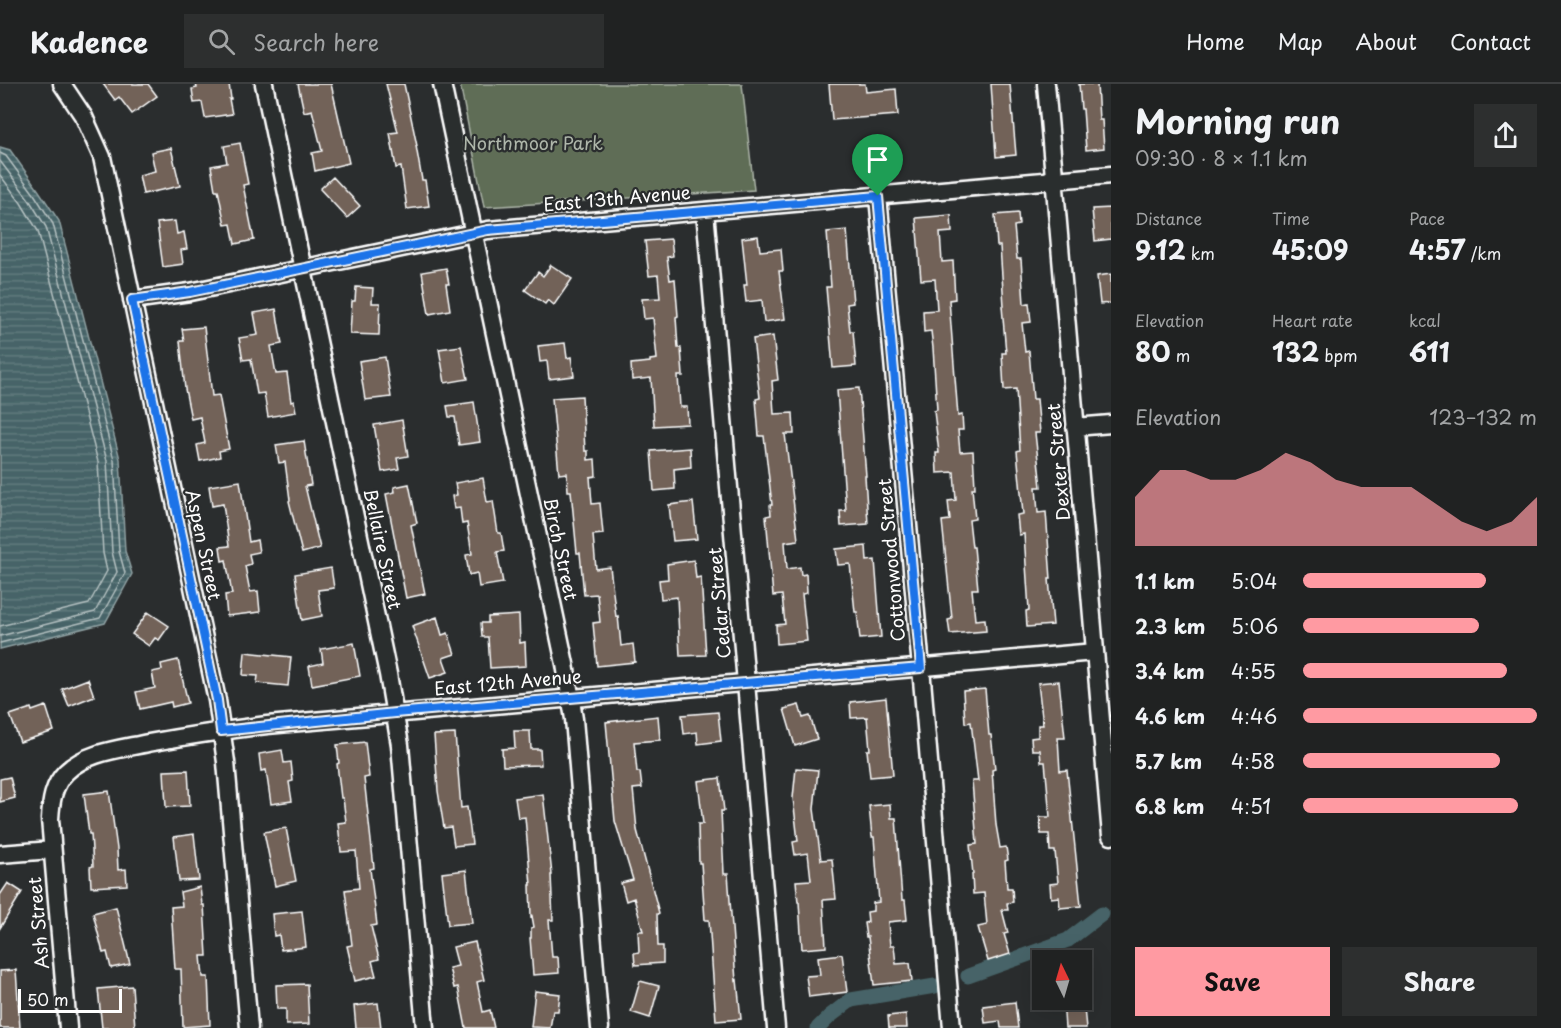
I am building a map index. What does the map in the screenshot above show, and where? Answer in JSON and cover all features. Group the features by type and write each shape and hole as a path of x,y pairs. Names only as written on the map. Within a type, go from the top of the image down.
{"street":[{"name":"Aspen Street","path":"62,84 84,117 102,157 217,700 225,762 249,1028"},
{"name":"Bellaire Street","path":"264,84 395,713 400,745 425,1028"},
{"name":"Birch Street","path":"442,84 574,719 600,1028"},
{"name":"Dexter Street","path":"1046,84 1111,836"},
{"name":"East 13th Avenue","path":"132,300 190,292 488,230 1111,175"},
{"name":"Cottonwood Street","path":"878,196 952,1028"},
{"name":"Cedar Street","path":"705,212 776,1028"},
{"path":"1075,427 1111,424"},
{"name":"East 12th Avenue","path":"52,850 50,819 53,793 57,783 73,766 98,755 124,748 197,734 395,713 1095,652"},
{"path":"0,854 52,850"},
{"name":"Ash Street","path":"52,850 68,1028"}],"green space":[{"name":"Northmoor Park","path":"460,84 742,84 754,190 484,207"}],"water":[{"path":"0,147 10,150 59,221 120,459 125,551 132,574 105,623 0,649"}],"building":[{"path":"103,84 148,84 157,96 132,114 119,97 115,100"},
{"path":"196,84 229,84 232,114 205,118 202,102 194,103 192,89 197,88"},
{"path":"298,84 331,84 349,163 315,171 312,153 322,151 312,110 304,112"},
{"path":"386,84 404,84 429,206 407,209 401,167 396,168 390,133 398,132"},
{"path":"829,84 865,84 866,92 896,89 898,115 832,120"},
{"path":"991,84 1010,84 1016,155 996,157"},
{"path":"1079,84 1097,84 1099,120 1102,120 1104,148 1086,150"},
{"path":"240,143 248,184 243,185 254,240 235,244 231,224 225,225 211,166 227,163 224,146"},
{"path":"171,148 180,186 143,194 139,175 155,171 151,152"},
{"path":"333,177 360,206 347,218 320,189"},
{"path":"1111,208 1111,239 1095,241 1092,209"},
{"path":"1018,213 1019,225 1014,226 1017,259 1021,259 1024,304 1029,303 1031,322 1022,323 1025,352 1029,351 1033,399 1037,399 1040,433 1035,433 1041,487 1036,487 1038,513 1046,512 1053,625 1027,627 1026,611 1029,610 1024,534 1019,535 1017,515 1023,514 1017,451 1020,450 1016,389 1004,390 1002,353 1006,353 1002,306 1004,306 1000,246 997,246 995,215"},
{"path":"951,215 952,232 940,233 942,262 953,261 955,299 949,300 958,416 962,415 963,430 958,430 960,452 973,451 975,488 972,488 975,519 969,520 978,589 972,589 975,620 985,619 986,631 950,634 948,620 952,619 942,521 950,520 948,501 956,500 954,472 937,473 936,453 939,453 934,411 937,410 933,348 931,331 924,332 923,311 937,310 935,279 921,280 916,218"},
{"path":"175,221 177,234 184,232 187,249 181,250 183,264 163,267 157,223"},
{"path":"847,230 853,303 847,304 850,331 853,331 856,366 833,368 826,287 831,287 827,232"},
{"path":"758,236 760,251 781,249 783,271 779,271 785,319 764,322 762,300 746,302 744,285 747,285 742,238"},
{"path":"671,239 673,256 667,257 670,280 675,279 678,348 681,348 683,376 678,376 680,407 687,407 688,424 654,426 651,378 632,380 631,364 657,359 653,318 644,319 642,299 660,298 658,275 649,276 645,241"},
{"path":"551,265 572,279 554,305 548,300 545,304 525,290 538,272 543,276"},
{"path":"446,268 450,310 429,314 422,272"},
{"path":"1111,274 1111,303 1100,304 1097,276"},
{"path":"356,287 373,288 372,303 380,303 379,335 350,334 352,301 355,301"},
{"path":"276,309 282,344 271,346 276,374 287,373 291,402 294,401 296,412 268,417 264,393 257,394 251,359 243,360 239,338 258,335 254,313"},
{"path":"204,327 212,396 219,395 229,449 219,451 220,457 200,461 197,445 205,443 200,417 191,419 180,341 184,341 182,329"},
{"path":"773,336 778,380 772,381 774,414 793,413 794,434 785,434 798,540 785,542 787,569 800,567 801,575 806,574 807,593 802,594 807,641 777,644 776,625 785,624 782,595 773,596 766,516 771,515 770,505 772,505 764,436 759,436 756,399 760,398 753,339"},
{"path":"565,343 567,358 571,357 574,376 549,379 547,361 540,362 538,346"},
{"path":"461,346 468,379 445,383 439,349"},
{"path":"385,357 391,397 365,400 359,361"},
{"path":"859,388 868,524 841,526 840,511 846,511 837,390"},
{"path":"582,396 585,451 588,451 588,460 595,459 596,476 590,477 592,504 600,503 603,534 593,535 596,569 610,567 621,646 633,644 635,662 597,666 593,623 600,622 597,594 584,595 571,491 568,491 567,473 559,474 552,398"},
{"path":"474,402 480,442 459,445 455,417 449,417 447,406"},
{"path":"402,420 408,456 397,458 399,469 382,472 374,425"},
{"path":"304,441 311,485 305,486 320,548 302,553 289,501 285,462 279,463 276,445"},
{"path":"690,448 691,467 674,469 675,489 654,491 651,451"},
{"path":"483,478 487,502 493,501 498,533 501,533 504,551 497,552 503,583 479,587 477,573 469,575 466,555 472,554 467,523 462,524 460,508 454,509 452,496 457,495 455,483"},
{"path":"240,481 249,542 257,540 259,552 249,554 251,564 245,566 250,592 258,591 260,612 227,616 225,595 232,594 226,560 222,561 220,547 229,546 223,504 212,506 209,486"},
{"path":"409,484 417,523 411,525 425,594 406,598 386,494 395,492 394,487"},
{"path":"693,502 697,539 673,541 669,505"},
{"path":"866,546 867,561 875,560 881,637 860,639 850,564 838,565 836,549"},
{"path":"694,560 696,578 701,577 706,655 680,656 677,597 661,599 659,580 668,579 667,564"},
{"path":"331,568 334,588 318,590 322,616 302,620 295,574"},
{"path":"148,612 169,626 159,640 155,638 149,646 132,634"},
{"path":"519,615 520,643 525,642 526,666 490,668 488,637 482,637 481,623 488,623 488,617"},
{"path":"437,617 442,635 448,633 455,654 443,658 448,672 430,678 412,626"},
{"path":"354,643 360,676 312,685 309,666 323,663 321,649"},
{"path":"245,652 291,657 288,686 257,683 258,676 243,675"},
{"path":"178,660 188,703 172,707 171,702 140,709 136,692 155,688 152,672 162,670 161,664"},
{"path":"88,679 94,696 69,706 62,689"},
{"path":"1059,681 1065,738 1058,738 1060,771 1067,770 1081,906 1060,908 1059,897 1051,898 1050,884 1058,883 1055,851 1050,851 1049,834 1041,834 1040,817 1050,817 1045,762 1041,762 1040,750 1032,750 1031,738 1038,737 1038,725 1043,725 1038,683"},
{"path":"985,689 995,769 992,770 996,825 1000,848 1006,847 1007,888 1012,888 1013,902 1007,903 1008,910 1002,910 1008,933 1004,934 1010,954 988,961 978,927 987,925 984,893 973,894 970,845 977,844 972,781 978,781 971,722 965,723 963,691"},
{"path":"886,698 893,775 870,777 867,717 851,718 850,702"},
{"path":"799,705 803,718 810,716 817,739 795,746 784,709"},
{"path":"46,706 54,731 20,742 10,715"},
{"path":"718,712 721,741 698,744 697,732 684,734 682,715"},
{"path":"658,716 660,740 634,742 637,772 640,772 642,788 633,789 637,830 659,913 657,914 658,946 663,946 663,963 635,965 634,953 639,952 638,931 643,931 634,898 626,901 621,883 633,880 615,821 606,722"},
{"path":"514,731 530,731 531,749 540,749 541,765 503,766 502,749 515,748"},
{"path":"455,734 461,808 467,807 472,844 454,846 451,827 444,828 438,791 434,735"},
{"path":"365,742 369,777 364,778 374,868 370,869 377,925 371,926 379,959 372,961 376,976 355,981 347,946 352,945 345,890 359,888 356,851 341,852 338,823 346,822 337,764 339,763 337,745"},
{"path":"282,750 284,763 291,762 293,781 289,782 292,801 271,804 266,770 261,771 259,754"},
{"path":"796,768 818,770 814,809 821,860 832,859 836,899 823,900 826,947 802,949 796,881 811,880 808,853 795,855 793,842 798,841 793,798"},
{"path":"188,770 190,806 166,807 164,771"},
{"path":"10,777 15,798 0,802 0,779"},
{"path":"720,778 724,811 721,811 724,874 728,874 741,1019 716,1021 709,920 705,920 701,863 699,863 698,824 703,824 698,781"},
{"path":"109,791 118,870 126,869 127,885 91,887 90,867 93,866 91,834 89,834 84,794"},
{"path":"543,794 552,875 553,920 549,920 552,957 558,957 559,973 533,975 530,938 531,928 534,927 531,917 531,885 525,817 518,818 515,798"},
{"path":"890,804 891,818 896,818 902,900 905,900 907,920 888,922 890,946 894,946 896,964 910,963 912,981 874,985 864,923 868,922 867,912 873,911 873,903 879,902 869,806"},
{"path":"286,828 296,881 275,886 264,832"},
{"path":"194,834 199,880 179,881 174,837"},
{"path":"466,870 472,923 448,925 442,873"},
{"path":"8,883 22,892 0,928 0,895"},
{"path":"200,887 202,905 204,905 207,956 201,956 203,977 208,977 210,1025 183,1027 181,969 175,969 171,907 182,906 180,892"},
{"path":"116,907 130,964 111,968 107,952 103,953 93,913"},
{"path":"302,911 306,947 281,950 279,935 274,936 272,914"},
{"path":"475,942 484,980 477,982 483,1012 490,1010 494,1028 466,1028 458,987 454,988 449,968 458,966 453,947"},
{"path":"842,954 847,992 809,997 806,976 820,975 818,957"},
{"path":"16,970 20,1028 0,1028 0,971"},
{"path":"640,981 659,986 650,1018 631,1012"},
{"path":"307,984 309,1024 286,1025 286,1009 277,1009 276,985"},
{"path":"132,986 135,1028 102,1028 98,989"},
{"path":"535,991 560,994 558,1011 553,1011 550,1028 531,1027"},
{"path":"1015,1002 1018,1028 1001,1028 1000,1021 985,1023 983,1006"},
{"path":"378,1003 381,1028 356,1028 354,1006"},
{"path":"1064,1010 1084,1010 1086,1028 1065,1028"},
{"path":"906,1014 907,1028 889,1028 888,1016"}],"waterway":[{"path":"968,976 1068,940 1102,914"},
{"path":"818,1028 851,1000 935,986"}],"route":[{"path":"878,196 921,668 395,713 221,731 217,700 132,300 190,292 488,230 878,196"}]}
